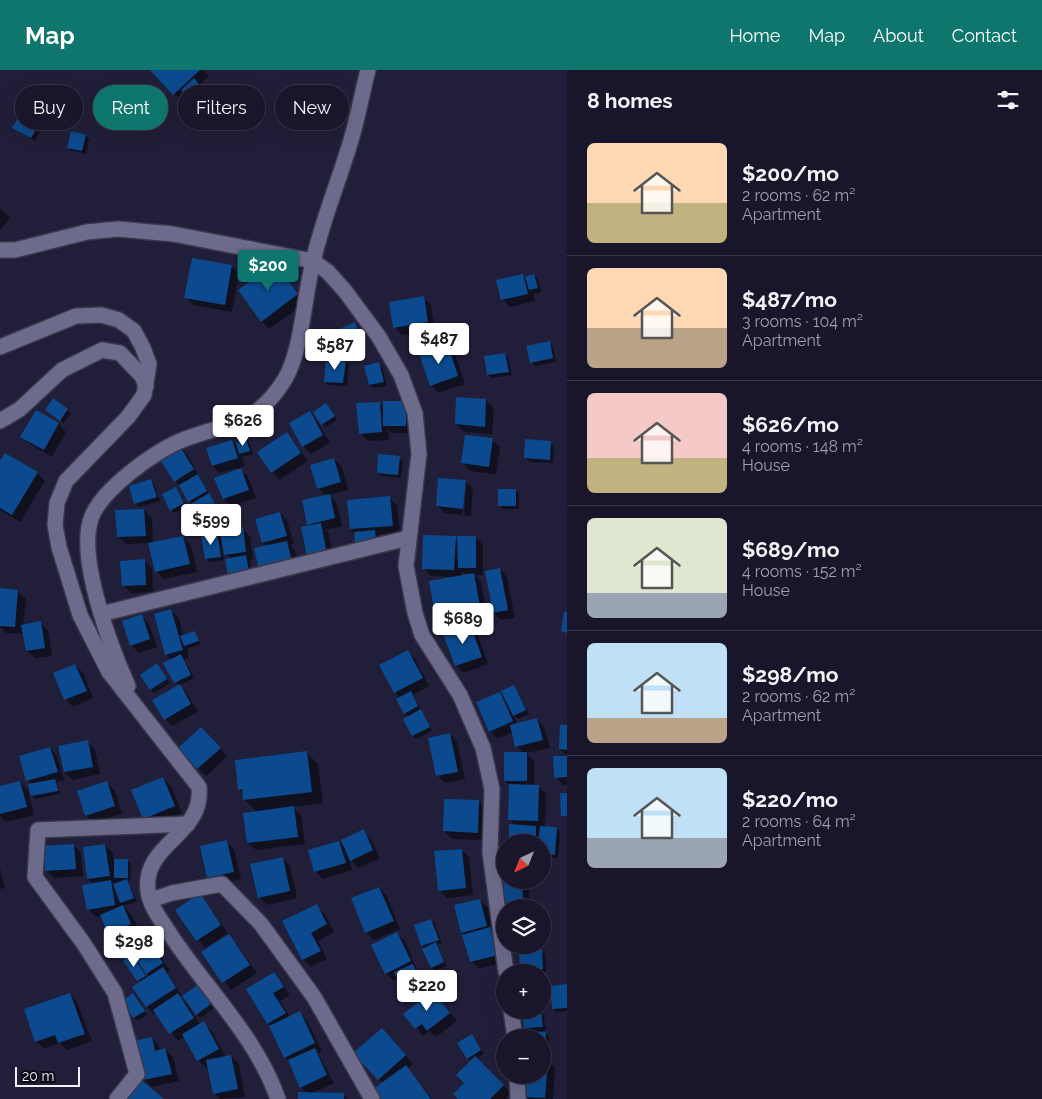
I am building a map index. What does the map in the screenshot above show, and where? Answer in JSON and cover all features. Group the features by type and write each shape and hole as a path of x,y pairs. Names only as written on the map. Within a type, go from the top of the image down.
{"street":[{"path":"144,717 118,663 102,614 90,564 90,522 96,508 126,477 157,454 178,442 250,417 264,408 286,377 295,357 313,261 351,138 368,70"},
{"path":"0,250 15,250 87,232 118,229 174,234 313,261 328,272 345,291 379,337 400,375 415,413 419,454 406,566 415,613 422,635 460,695 484,756 492,788 490,852 505,964"},
{"path":"0,348 76,316 101,315 119,320 134,331 149,364 144,395 128,418 66,481 57,503 55,525 59,547 80,615 109,672 199,787 200,800 196,813 188,824 164,848 154,862 148,876 148,892 151,900 178,946 254,1049 271,1080 278,1099"},
{"path":"0,421 20,409 62,370 102,350 120,353 142,376 146,386"},
{"path":"102,614 408,538"},
{"path":"117,1099 137,1074 115,993 84,944 35,877 38,830 188,824"},
{"path":"151,900 172,893 222,884 261,924 314,997 372,1099"},
{"path":"517,1084 518,1099"}],"building":[{"path":"150,70 200,70 184,85 178,85 178,90 173,95 168,90 168,85 164,85"},
{"path":"194,78 199,84 198,85 186,85"},
{"path":"16,130 36,130 31,138"},
{"path":"71,131 86,135 82,151 67,148"},
{"path":"192,258 232,265 225,305 184,298"},
{"path":"275,263 298,294 261,322 238,290"},
{"path":"523,274 528,294 501,300 496,280"},
{"path":"534,274 538,288 529,290 525,277"},
{"path":"424,296 428,322 393,328 389,302"},
{"path":"355,322 362,340 343,347 337,330"},
{"path":"550,341 553,358 530,363 526,346"},
{"path":"448,345 458,376 430,386 419,354"},
{"path":"505,353 509,372 487,375 484,356"},
{"path":"326,358 346,360 343,383 324,382"},
{"path":"379,362 384,382 369,385 364,366"},
{"path":"456,397 486,399 485,427 455,424"},
{"path":"53,398 68,409 60,421 45,410"},
{"path":"383,401 407,401 406,426 383,426"},
{"path":"380,402 382,432 359,434 356,403"},
{"path":"326,403 335,416 321,425 313,412"},
{"path":"36,410 59,423 44,450 20,437"},
{"path":"310,411 323,435 302,447 289,423"},
{"path":"287,432 301,453 271,473 257,452"},
{"path":"465,435 493,438 489,467 461,463"},
{"path":"246,439 250,451 239,454 236,443"},
{"path":"525,439 551,441 550,460 524,458"},
{"path":"232,440 238,458 212,466 206,448"},
{"path":"179,445 194,469 174,482 159,458"},
{"path":"5,453 38,472 12,515 0,508 0,461"},
{"path":"378,454 400,456 398,475 377,473"},
{"path":"334,458 341,482 317,489 310,465"},
{"path":"241,468 249,490 223,499 214,478"},
{"path":"198,474 207,491 188,502 179,485"},
{"path":"438,478 466,480 463,509 436,506"},
{"path":"151,479 157,497 134,504 129,486"},
{"path":"176,487 184,503 170,511 162,494"},
{"path":"498,489 516,489 516,506 498,506"},
{"path":"209,493 219,511 199,522 189,505"},
{"path":"330,494 335,518 307,525 302,500"},
{"path":"390,496 393,526 350,529 347,500"},
{"path":"144,509 146,536 117,537 115,510"},
{"path":"280,512 287,536 262,543 255,519"},
{"path":"321,523 327,554 307,557 301,527"},
{"path":"243,527 246,552 224,555 220,530"},
{"path":"375,530 376,541 355,543 354,532"},
{"path":"217,532 221,557 205,559 201,534"},
{"path":"423,535 456,536 454,570 422,569"},
{"path":"183,536 190,564 155,572 148,543"},
{"path":"457,536 476,536 476,568 458,568"},
{"path":"287,541 292,562 259,570 254,548"},
{"path":"246,555 249,572 228,576 225,559"},
{"path":"145,559 146,585 122,586 120,561"},
{"path":"500,568 508,610 493,613 485,571"},
{"path":"474,573 481,612 436,620 429,581"},
{"path":"0,588 18,590 15,627 0,626"},
{"path":"171,609 183,650 165,655 154,614"},
{"path":"564,612 567,612 567,633 561,631"},
{"path":"142,614 150,639 130,646 122,621"},
{"path":"41,621 45,648 26,651 21,625"},
{"path":"470,624 482,657 455,666 443,634"},
{"path":"195,631 199,641 184,646 180,636"},
{"path":"408,650 423,678 394,693 379,665"},
{"path":"181,654 191,675 174,683 163,663"},
{"path":"157,663 167,679 150,690 140,675"},
{"path":"75,664 87,691 64,700 53,673"},
{"path":"180,684 191,704 164,720 152,700"},
{"path":"514,685 526,710 513,716 501,691"},
{"path":"411,691 418,706 404,714 396,699"},
{"path":"500,692 513,721 489,732 476,702"},
{"path":"421,709 430,727 412,736 403,719"},
{"path":"537,718 543,740 515,747 510,725"},
{"path":"560,725 567,725 567,750 559,749"},
{"path":"201,727 221,748 197,769 178,748"},
{"path":"450,733 458,772 436,776 428,738"},
{"path":"88,740 93,767 64,772 58,746"},
{"path":"50,747 58,772 26,781 19,756"},
{"path":"307,751 312,792 243,800 242,789 238,790 235,760"},
{"path":"504,752 527,752 527,781 504,781"},
{"path":"553,756 567,756 567,777 554,778"},
{"path":"163,777 175,806 143,819 131,790"},
{"path":"55,779 58,791 31,796 28,784"},
{"path":"20,781 27,807 0,814 0,786"},
{"path":"107,781 115,806 85,816 77,791"},
{"path":"509,784 539,785 538,821 508,820"},
{"path":"560,793 567,793 567,816 561,816"},
{"path":"444,799 479,800 478,833 443,831"},
{"path":"294,806 298,837 247,843 243,813"},
{"path":"509,824 536,826 536,834 509,834"},
{"path":"540,826 557,827 555,855 551,855 551,834 539,834"},
{"path":"364,829 373,850 350,861 341,840"},
{"path":"227,840 234,872 207,878 200,846"},
{"path":"339,841 346,863 314,872 308,850"},
{"path":"74,844 76,869 45,871 43,846"},
{"path":"105,844 110,876 87,879 83,847"},
{"path":"462,849 466,888 438,891 434,851"},
{"path":"283,857 290,891 258,898 250,864"},
{"path":"114,859 128,859 128,878 114,878"},
{"path":"127,879 134,898 120,903 113,884"},
{"path":"111,880 115,905 87,910 82,885"},
{"path":"379,887 394,921 365,933 351,898"},
{"path":"504,889 522,889 523,899 505,899"},
{"path":"200,893 221,925 196,941 175,910"},
{"path":"480,899 487,926 461,933 454,905"},
{"path":"317,904 327,924 311,933 321,951 302,960 282,921"},
{"path":"123,905 131,924 108,934 100,915"},
{"path":"431,919 439,940 421,946 414,925"},
{"path":"490,927 496,954 498,955 470,962 462,935"},
{"path":"136,928 144,940 126,951 118,939"},
{"path":"397,932 411,961 385,974 371,945"},
{"path":"229,934 250,965 222,983 201,952"},
{"path":"148,940 163,963 146,974 131,950"},
{"path":"436,942 444,962 431,968 422,949"},
{"path":"519,954 542,954 543,964 520,964"},
{"path":"132,955 146,976 137,981 123,960"},
{"path":"413,964 418,975 399,983 394,972"},
{"path":"163,967 176,988 146,1007 132,987"},
{"path":"274,972 284,987 273,993 286,1013 267,1024 246,989"},
{"path":"567,984 567,1008 552,1009 551,986"},
{"path":"197,985 211,1004 196,1015 182,996"},
{"path":"433,991 450,1013 427,1031 422,1024 415,1029 403,1014"},
{"path":"70,993 85,1034 58,1043 55,1035 35,1042 24,1009"},
{"path":"133,993 145,1011 133,1018 122,1001"},
{"path":"178,993 194,1018 169,1034 153,1010"},
{"path":"300,1011 315,1043 284,1058 269,1026"},
{"path":"523,1019 542,1019 543,1027 524,1028"},
{"path":"204,1021 219,1049 197,1061 182,1034"},
{"path":"382,1028 406,1055 378,1080 353,1053"},
{"path":"472,1034 481,1050 467,1059 457,1043"},
{"path":"152,1037 155,1051 165,1048 172,1074 143,1080 134,1041"},
{"path":"315,1048 327,1075 300,1088 288,1060"},
{"path":"231,1055 238,1089 213,1094 206,1060"},
{"path":"475,1056 496,1077 496,1084 504,1085 490,1099 458,1099 453,1094 464,1083 456,1075"},
{"path":"406,1065 431,1099 380,1099 373,1089"},
{"path":"139,1078 164,1099 122,1099"},
{"path":"526,1084 546,1084 545,1098 525,1097"},
{"path":"298,1092 344,1093 344,1099 298,1099"}]}
